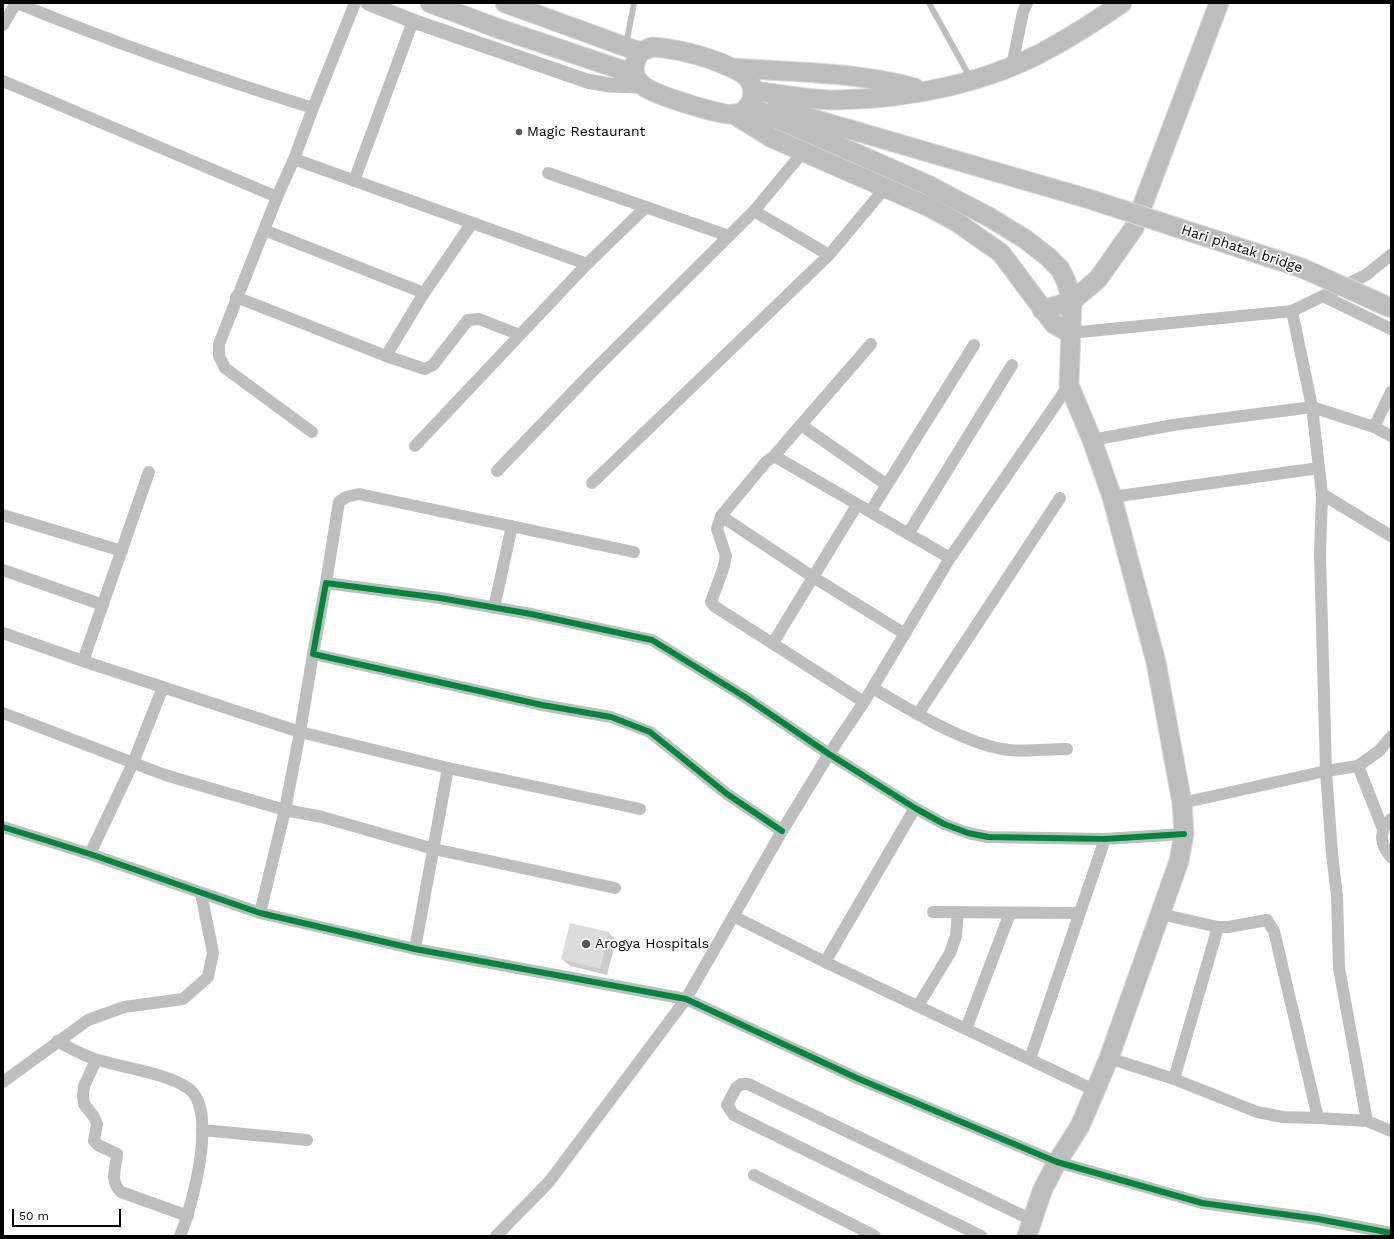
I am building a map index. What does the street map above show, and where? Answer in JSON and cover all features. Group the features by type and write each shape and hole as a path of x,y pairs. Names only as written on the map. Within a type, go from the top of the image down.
{"main road":[{"path":"430,3 639,80 653,91 713,111 747,103 862,99 924,91 972,80 1012,66 1052,48 1122,3"},
{"path":"505,3 633,49 652,47 666,48 697,56 733,68 746,75 747,103 772,138 886,188 955,221 1001,253 1031,292 1042,310 1054,324 1070,333"},
{"path":"1042,310 1072,301 1098,280 1134,228 1220,3"},
{"path":"633,49 639,80"},
{"path":"733,68 895,82 924,91"},
{"path":"747,103 928,185 1025,239 1048,257 1063,275 1072,301 1069,385 1092,440 1112,497 1156,662 1182,803 1184,834 1179,861 1109,1058 1080,1126 1057,1162 1042,1191 1030,1232"},
{"name":"Hari phatak bridge","path":"747,103 1089,199 1302,268 1391,308"}],"street":[{"path":"3,26 17,3 97,36 226,81 313,108"},
{"path":"312,432 225,368 218,356 219,344 236,297 294,159 355,3"},
{"path":"368,3 587,81 609,85 639,80"},
{"path":"1012,66 1023,12 1027,3"},
{"path":"354,180 413,20"},
{"path":"3,81 277,197"},
{"path":"497,471 592,372 754,211 803,152"},
{"path":"294,159 587,264"},
{"path":"548,173 729,236"},
{"path":"592,483 829,255 886,188"},
{"path":"415,446 587,264 646,207"},
{"path":"754,211 829,255"},
{"path":"386,356 424,293 472,223"},
{"path":"264,230 424,293"},
{"path":"1070,333 1292,311 1366,275 1391,255"},
{"path":"1323,296 1391,329"},
{"path":"236,297 423,369 429,369 468,320 479,319 520,335"},
{"path":"1292,311 1312,407 1322,494 1320,554 1326,772 1329,793 1332,854 1337,896 1339,968 1367,1121"},
{"path":"864,702 714,606 712,602 726,556 717,529 721,516 766,462 774,456 871,344"},
{"path":"870,512 974,345"},
{"path":"908,534 1012,365"},
{"path":"496,1236 549,1182 686,999 782,831 829,754 873,688 950,558 1069,385"},
{"path":"1374,427 1391,392"},
{"path":"1092,440 1173,425 1312,407 1374,427 1391,436"},
{"path":"801,425 887,485"},
{"path":"774,456 950,558"},
{"path":"1112,497 1318,468"},
{"path":"83,661 149,472"},
{"path":"260,913 285,810 300,732 339,502 346,496 359,494 634,552"},
{"path":"1322,494 1391,536"},
{"path":"918,714 1060,498"},
{"path":"773,643 858,505"},
{"path":"3,515 122,551"},
{"path":"721,516 813,577 905,634"},
{"path":"494,608 512,526"},
{"path":"3,570 103,605"},
{"path":"326,583 494,608 652,640 745,697 829,754 915,808 944,824 968,833 981,836 1105,839 1184,834"},
{"path":"3,633 83,661 300,732 448,768 640,809"},
{"path":"313,654 534,703 611,717 650,732 727,794 782,831"},
{"path":"90,854 133,763 163,687"},
{"path":"873,688 918,714 975,741 1008,750 1067,749"},
{"path":"3,713 165,775 285,810 322,817 434,850 615,888"},
{"path":"1182,803 1358,766 1379,751 1391,737"},
{"path":"1358,766 1383,829"},
{"path":"414,949 434,850 448,768"},
{"path":"825,962 915,808"},
{"path":"1391,820 1383,829 1381,835 1386,852 1391,858"},
{"path":"3,827 90,854 260,913 414,949 686,999 859,1079 1057,1162 1202,1203 1318,1219 1391,1233"},
{"path":"1030,1059 1105,839"},
{"path":"3,1082 57,1041 88,1020 124,1007 183,999 208,977 213,953 201,893"},
{"path":"933,912 1079,913"},
{"path":"918,1006 950,953 956,936 958,912"},
{"path":"966,1029 1010,912"},
{"path":"1160,914 1218,927 1228,927 1261,920 1267,920 1271,925 1318,1118"},
{"path":"733,916 825,962 1096,1091"},
{"path":"1174,1079 1218,927"},
{"path":"57,1041 96,1060 171,1080 189,1089 196,1097 202,1110 199,1165 188,1216 180,1236"},
{"path":"1109,1058 1174,1079 1257,1112 1282,1117 1367,1121 1391,1131"},
{"path":"96,1060 84,1086 84,1104 98,1124 94,1141 98,1145 117,1154 114,1170 115,1186 121,1192 188,1216"},
{"path":"981,1236 734,1115 727,1105 736,1088 741,1084 748,1084 1030,1232"},
{"path":"202,1130 307,1140"},
{"path":"754,1175 875,1236"}],"lane":[{"path":"633,49 634,3"},
{"path":"929,3 972,80"}],"building":[{"path":"570,923 609,932 600,969 561,959"}],"cycle path":[{"path":"782,831 727,794 650,732 611,717 542,705 313,654 326,583 440,598 531,614 652,640 745,697 829,754 915,808 944,824 968,833 988,837 1105,839 1184,834"},
{"path":"3,827 90,854 260,913 415,949 686,999 859,1079 1057,1162 1202,1203 1318,1219 1391,1233"}],"place":[{"name":"Magic Restaurant","path":"519,132"},
{"name":"Arogya Hospitals","path":"586,944"}]}
